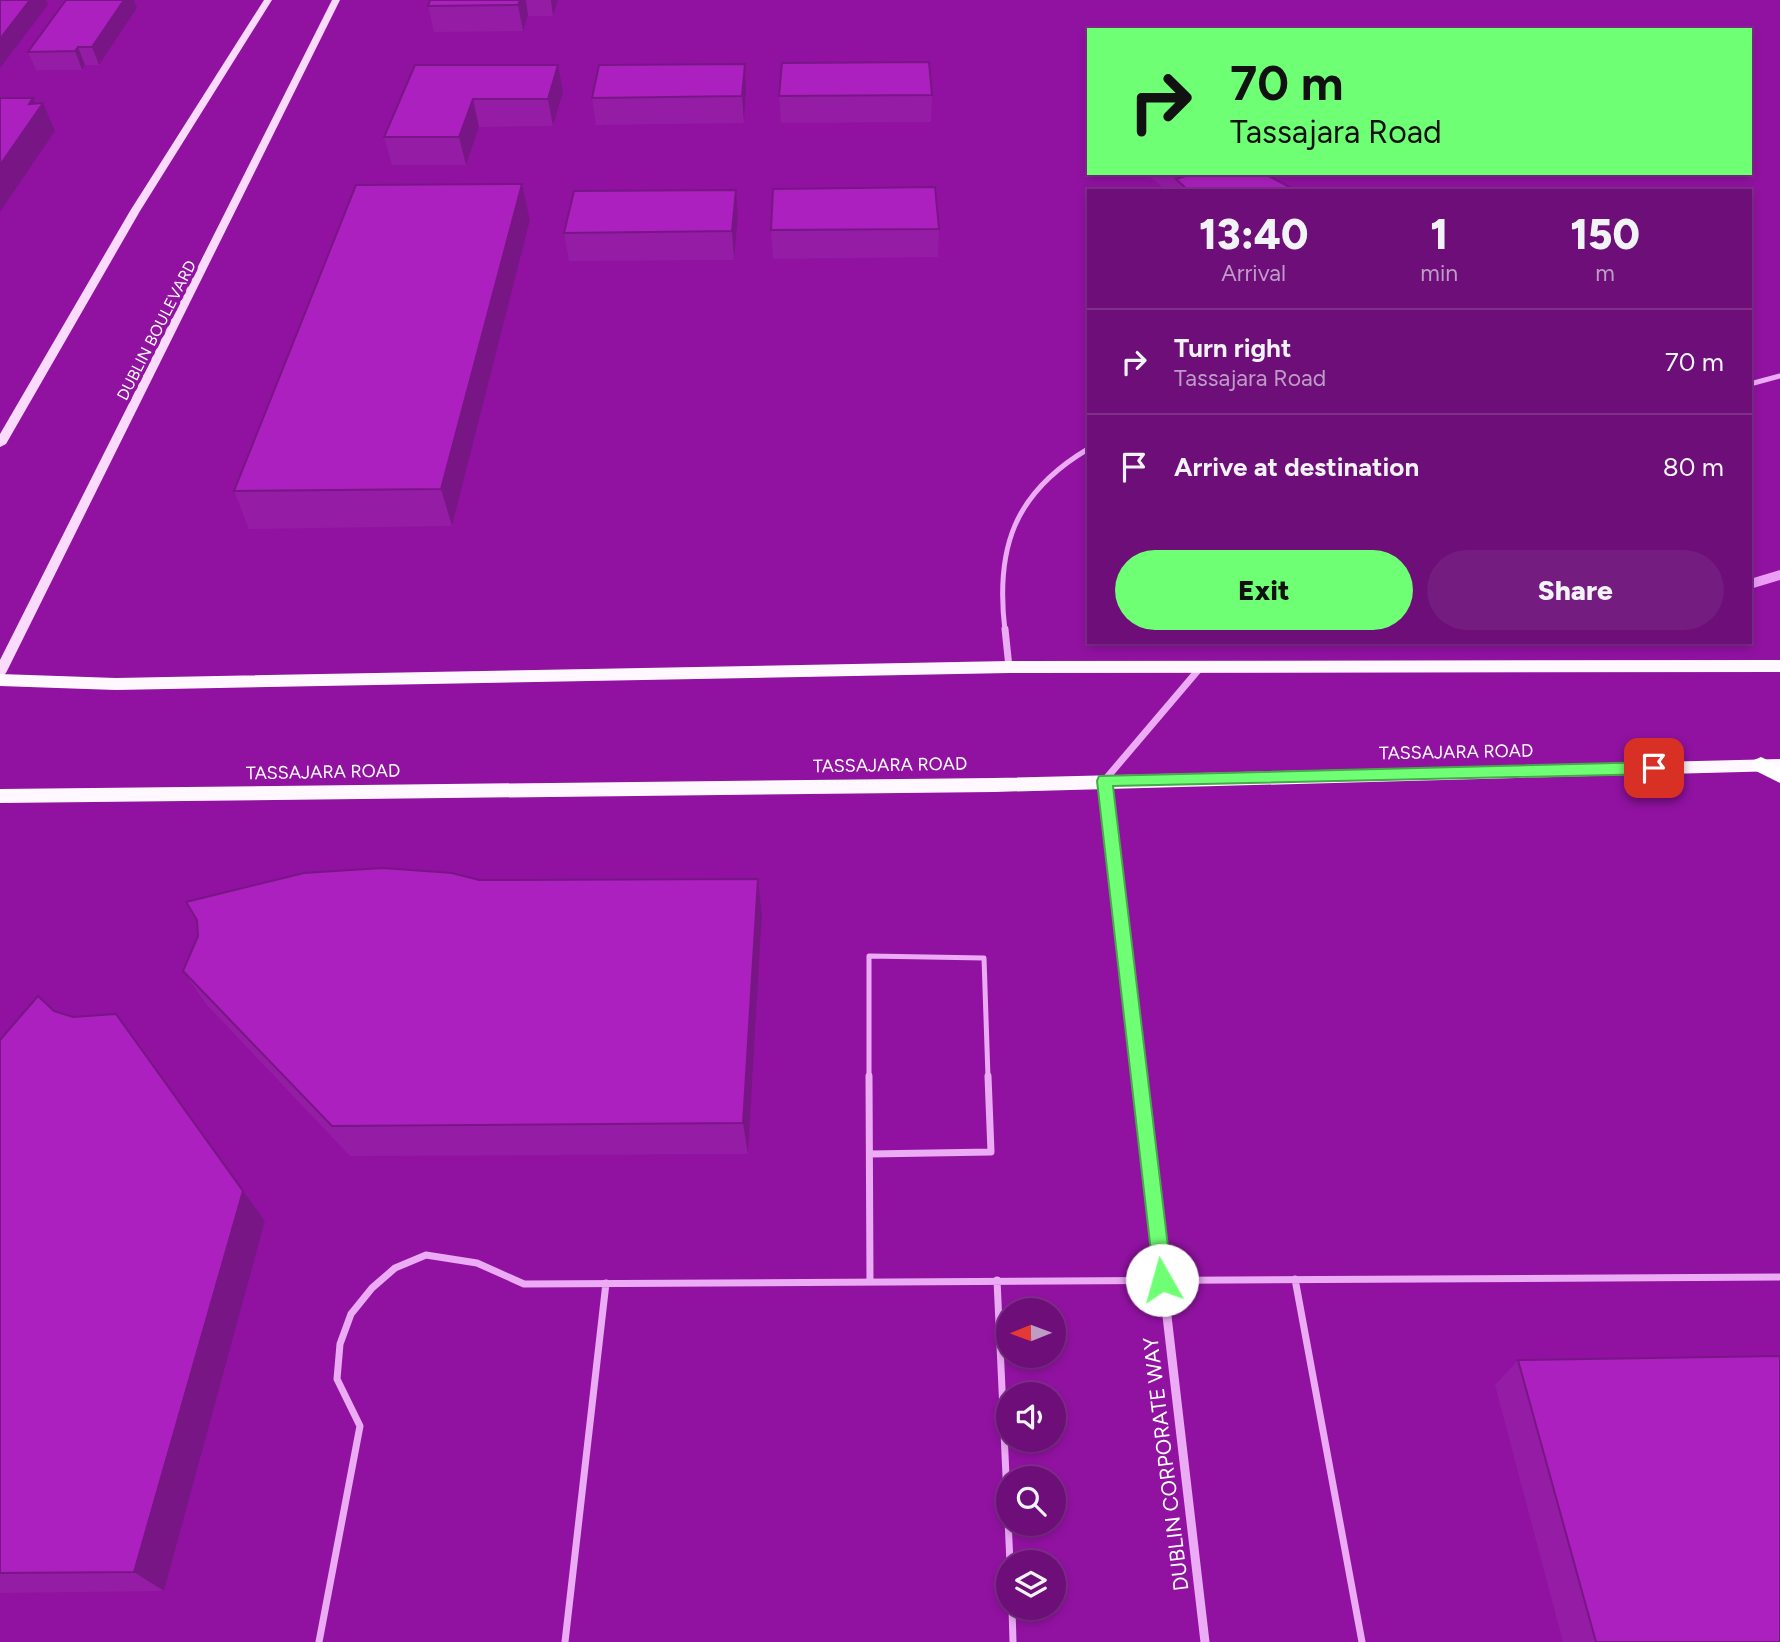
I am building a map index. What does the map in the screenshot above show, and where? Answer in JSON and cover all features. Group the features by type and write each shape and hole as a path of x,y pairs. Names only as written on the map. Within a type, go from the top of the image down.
{"highway":[{"path":"1770,765 1780,775"}],"main road":[{"path":"0,444 135,211 268,0"},
{"name":"DUBLIN BOULEVARD","path":"0,673 336,0"},
{"path":"0,680 116,684 1009,667 1780,666"},
{"name":"TASSAJARA ROAD","path":"0,796 994,785 1770,765"}],"street":[{"path":"1752,383 1780,376"},
{"path":"1009,667 1001,575 1013,525 1035,488 1070,459 1087,450"},
{"path":"1104,781 1200,668"},
{"name":"DUBLIN CORPORATE WAY","path":"1104,781 1205,1642"}],"lane":[{"path":"870,1154 991,1152 984,958 869,956 870,1282"},
{"path":"319,1642 360,1426 337,1380 340,1344 351,1314 373,1288 395,1268 426,1255 477,1263 524,1284 1780,1277"},
{"path":"1295,1279 1362,1642"},
{"path":"997,1280 1009,1550"},
{"path":"565,1642 606,1283"},
{"path":"1012,1620 1013,1642"}],"building":[{"path":"0,0 30,0 0,39"},
{"path":"66,0 124,0 92,47 78,47 75,51 28,52"},
{"path":"430,0 520,0 518,5 428,6"},
{"path":"929,62 932,95 779,96 782,63"},
{"path":"745,64 742,96 592,98 599,65"},
{"path":"415,65 558,65 548,99 473,99 459,137 384,137"},
{"path":"0,98 33,98 29,104 43,103 0,165"},
{"path":"1189,175 1267,175 1293,189 1187,189 1176,179"},
{"path":"522,184 441,489 234,491 356,185"},
{"path":"935,187 939,229 771,230 773,189"},
{"path":"736,190 732,231 564,233 574,191"},
{"path":"383,868 452,873 479,880 758,879 743,1123 332,1126 183,971 198,936 197,920 186,902 304,873"},
{"path":"38,996 54,1011 73,1017 116,1014 243,1191 134,1572 0,1573 0,1040"},
{"path":"1780,1356 1780,1642 1596,1642 1518,1360"}],"waterway":[{"path":"1752,583 1780,575"}],"route":[{"path":"1162,1280 1104,781 1654,768"}]}
